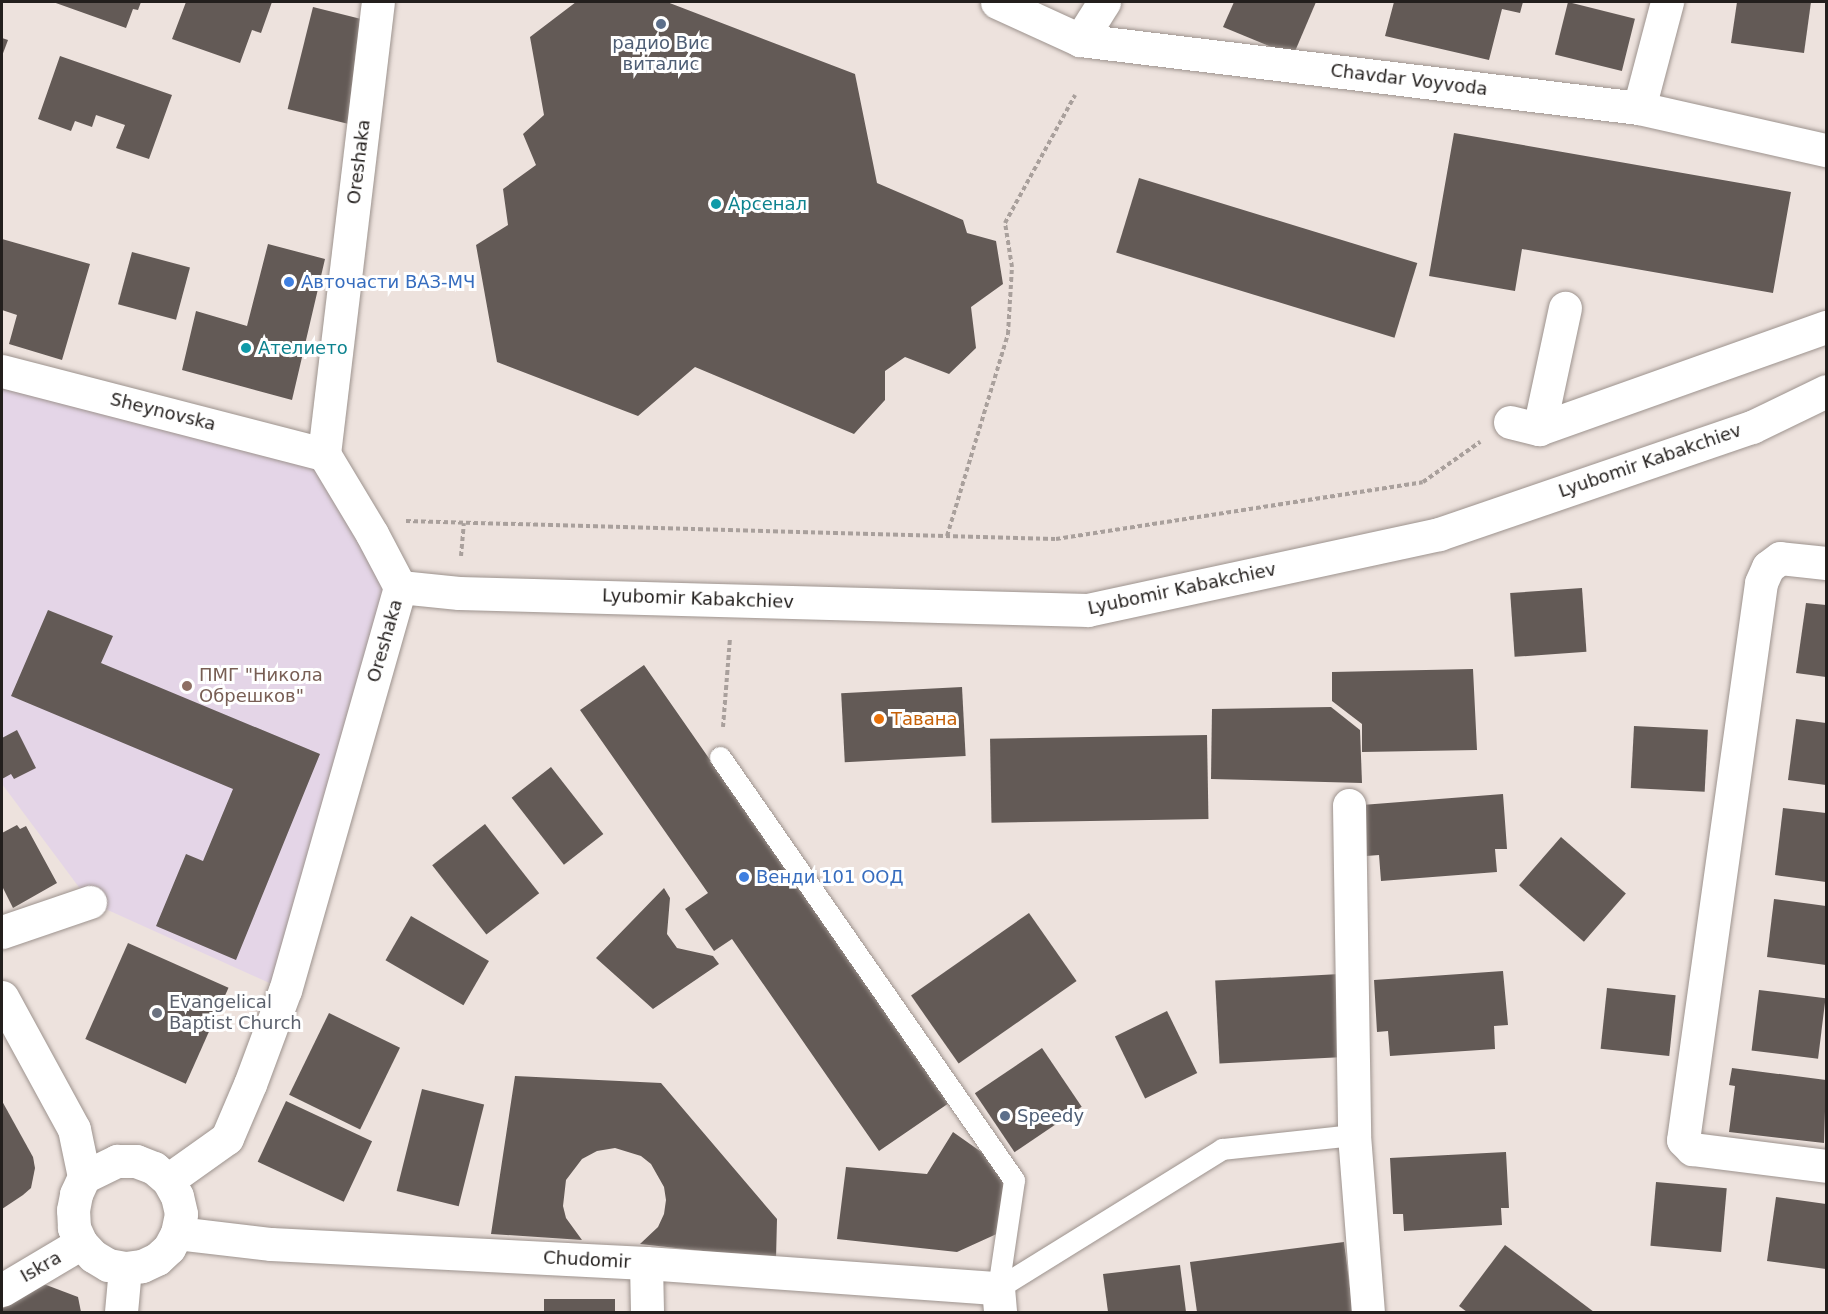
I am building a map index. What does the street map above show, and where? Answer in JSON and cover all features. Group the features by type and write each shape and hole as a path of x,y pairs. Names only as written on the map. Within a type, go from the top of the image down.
{"street":[{"name":"Oreshaka","path":"168,1180 226,1138 250,1084 285,990 400,587 372,534 324,454 378,2"},
{"name":"Chavdar Voyvoda","path":"997,2 1080,40 1639,108 1827,150"},
{"path":"1080,40 1104,2"},
{"path":"1639,108 1667,2"},
{"path":"1524,425 1565,308"},
{"path":"1524,425 1827,327"},
{"name":"Sheynovska","path":"2,370 324,454"},
{"name":"Lyubomir Kabakchiev","path":"400,587 459,592 1088,610 1439,534 1752,427 1827,391"},
{"path":"1827,563 1780,558 1768,567 1761,583 1683,1140 1692,1149 1827,1166"},
{"path":"1349,805 1354,1135 1368,1312"},
{"path":"2,932 90,902"},
{"path":"2,997 74,1129 84,1177 76,1194 73,1210 74,1228 81,1243 93,1256 108,1265 125,1268 142,1266 157,1259 169,1248 177,1233 181,1214 177,1196 168,1180 154,1168 136,1161 117,1161 84,1177"},
{"name":"Chudomir","path":"177,1233 271,1244 646,1263 999,1300"},
{"name":"Iskra","path":"2,1290 81,1243"},
{"path":"646,1263 647,1312"},
{"path":"121,1312 125,1268"}],"lane":[{"path":"720,757 1014,1180 999,1300"},
{"path":"999,1300 1222,1149 1354,1135"}],"path":[{"path":"947,536 1008,334 1012,267 1005,223 1075,95"},
{"path":"372,534 402,521 1056,539 1423,482 1524,425"},
{"path":"720,757 733,600"}],"shaded area":[{"name":"ПМГ \"Никола Обрешков\"","path":"2,371 324,454 400,587 285,990 90,902 2,784"}],"building":[{"path":"53,2 141,2 138,10 133,9 126,28"},
{"path":"186,2 272,2 261,33 252,30 240,63 172,39"},
{"name":"Арсенал","path":"576,2 667,2 855,74 877,183 963,220 967,233 996,241 1003,284 971,307 976,348 949,374 905,357 885,371 885,400 854,434 695,367 638,416 497,362 476,245 508,225 503,189 536,165 523,134 544,115 530,37"},
{"path":"1234,2 1316,2 1293,56 1223,27"},
{"path":"1394,2 1523,2 1520,13 1502,9 1489,60 1385,36"},
{"path":"1568,2 1635,19 1622,71 1555,54"},
{"path":"1737,2 1811,2 1804,53 1731,43"},
{"path":"313,7 374,22 349,124 288,109"},
{"path":"2,38 8,40 2,56"},
{"path":"60,56 172,95 149,159 116,148 125,125 96,115 92,127 75,121 71,131 38,119"},
{"path":"1454,133 1791,192 1773,293 1522,249 1515,291 1429,276"},
{"path":"1139,178 1417,263 1394,338 1116,253"},
{"path":"2,239 90,264 62,360 9,344 17,315 2,310"},
{"name":"Ателието","path":"268,244 325,259 292,400 182,370 196,311 247,326"},
{"path":"132,252 190,268 176,320 118,304"},
{"path":"1582,588 1586,652 1515,657 1510,593"},
{"path":"1806,603 1826,605 1826,677 1796,673"},
{"path":"48,610 113,636 101,663 320,754 236,960 156,926 186,854 203,861 233,789 11,696"},
{"path":"644,665 949,1103 879,1151 732,939 714,951 685,909 708,893 580,710"},
{"path":"1473,669 1477,750 1362,752 1362,724 1332,701 1332,672"},
{"path":"962,687 966,756 845,762 841,693"},
{"path":"1331,707 1360,730 1362,783 1211,779 1212,709"},
{"path":"1796,719 1826,723 1826,785 1788,780"},
{"path":"1634,726 1708,730 1705,792 1631,788"},
{"path":"17,730 36,768 14,779 11,774 2,779 2,738"},
{"path":"1207,735 1208,819 991,823 990,739"},
{"path":"551,767 603,834 564,865 512,798"},
{"path":"1503,794 1507,849 1495,849 1497,872 1381,881 1379,855 1366,856 1362,805"},
{"path":"1783,808 1826,813 1826,882 1775,875"},
{"path":"485,824 539,893 486,935 432,865"},
{"path":"17,825 20,829 26,826 57,883 13,908 2,886 2,833"},
{"path":"1561,837 1626,893 1584,942 1519,885"},
{"path":"664,888 670,898 667,934 677,948 713,956 719,964 653,1009 596,958"},
{"path":"1774,899 1826,906 1826,965 1767,957"},
{"path":"1029,913 1077,981 959,1064 911,996"},
{"path":"411,916 489,961 463,1005 386,960"},
{"name":"Evangelical Baptist Church","path":"128,943 228,988 186,1084 85,1039"},
{"path":"1503,971 1508,1025 1494,1026 1495,1049 1390,1056 1388,1031 1377,1032 1374,980"},
{"path":"1340,974 1344,1057 1220,1063 1215,981"},
{"path":"1607,988 1676,995 1669,1056 1601,1049"},
{"path":"1759,990 1826,998 1818,1059 1752,1051"},
{"path":"1167,1011 1197,1073 1145,1098 1115,1036"},
{"path":"329,1013 400,1048 360,1129 289,1095"},
{"path":"1042,1048 1082,1107 1015,1152 975,1093"},
{"path":"1732,1068 1826,1080 1824,1143 1729,1132 1735,1086 1729,1085"},
{"path":"515,1076 661,1083 777,1219 776,1259 640,1244 658,1227 664,1214 666,1200 664,1187 651,1164 641,1156 615,1148 597,1151 582,1159 566,1180 563,1206 566,1218 582,1240 491,1234"},
{"path":"422,1089 484,1104 459,1206 397,1191"},
{"path":"2,1101 33,1157 35,1168 31,1188 2,1209"},
{"path":"286,1101 372,1141 344,1202 258,1162"},
{"path":"953,1132 1004,1168 1001,1232 957,1252 837,1239 846,1167 927,1174"},
{"path":"1506,1152 1509,1208 1501,1208 1502,1225 1404,1231 1403,1214 1393,1214 1390,1158"},
{"path":"1656,1182 1727,1188 1721,1252 1650,1246"},
{"path":"1776,1197 1826,1204 1826,1269 1767,1261"},
{"path":"1344,1242 1353,1312 1197,1312 1190,1262"},
{"path":"1505,1245 1594,1312 1467,1312 1459,1306"},
{"path":"1180,1265 1186,1312 1108,1312 1103,1274"},
{"path":"41,1283 78,1297 81,1312 2,1312 2,1309"},
{"path":"544,1299 615,1299 615,1312 544,1312"}],"place":[{"name":"радио Вис виталис","path":"661,24"},
{"name":"Арсенал","path":"716,204"},
{"name":"Авточасти ВАЗ-МЧ","path":"289,282"},
{"name":"Ателието","path":"246,348"},
{"name":"ПМГ \"Никола Обрешков\"","path":"187,686"},
{"name":"Тавана","path":"879,719"},
{"name":"Венди 101 ООД","path":"744,877"},
{"name":"Evangelical Baptist Church","path":"157,1013"},
{"name":"Speedy","path":"1005,1116"}]}
